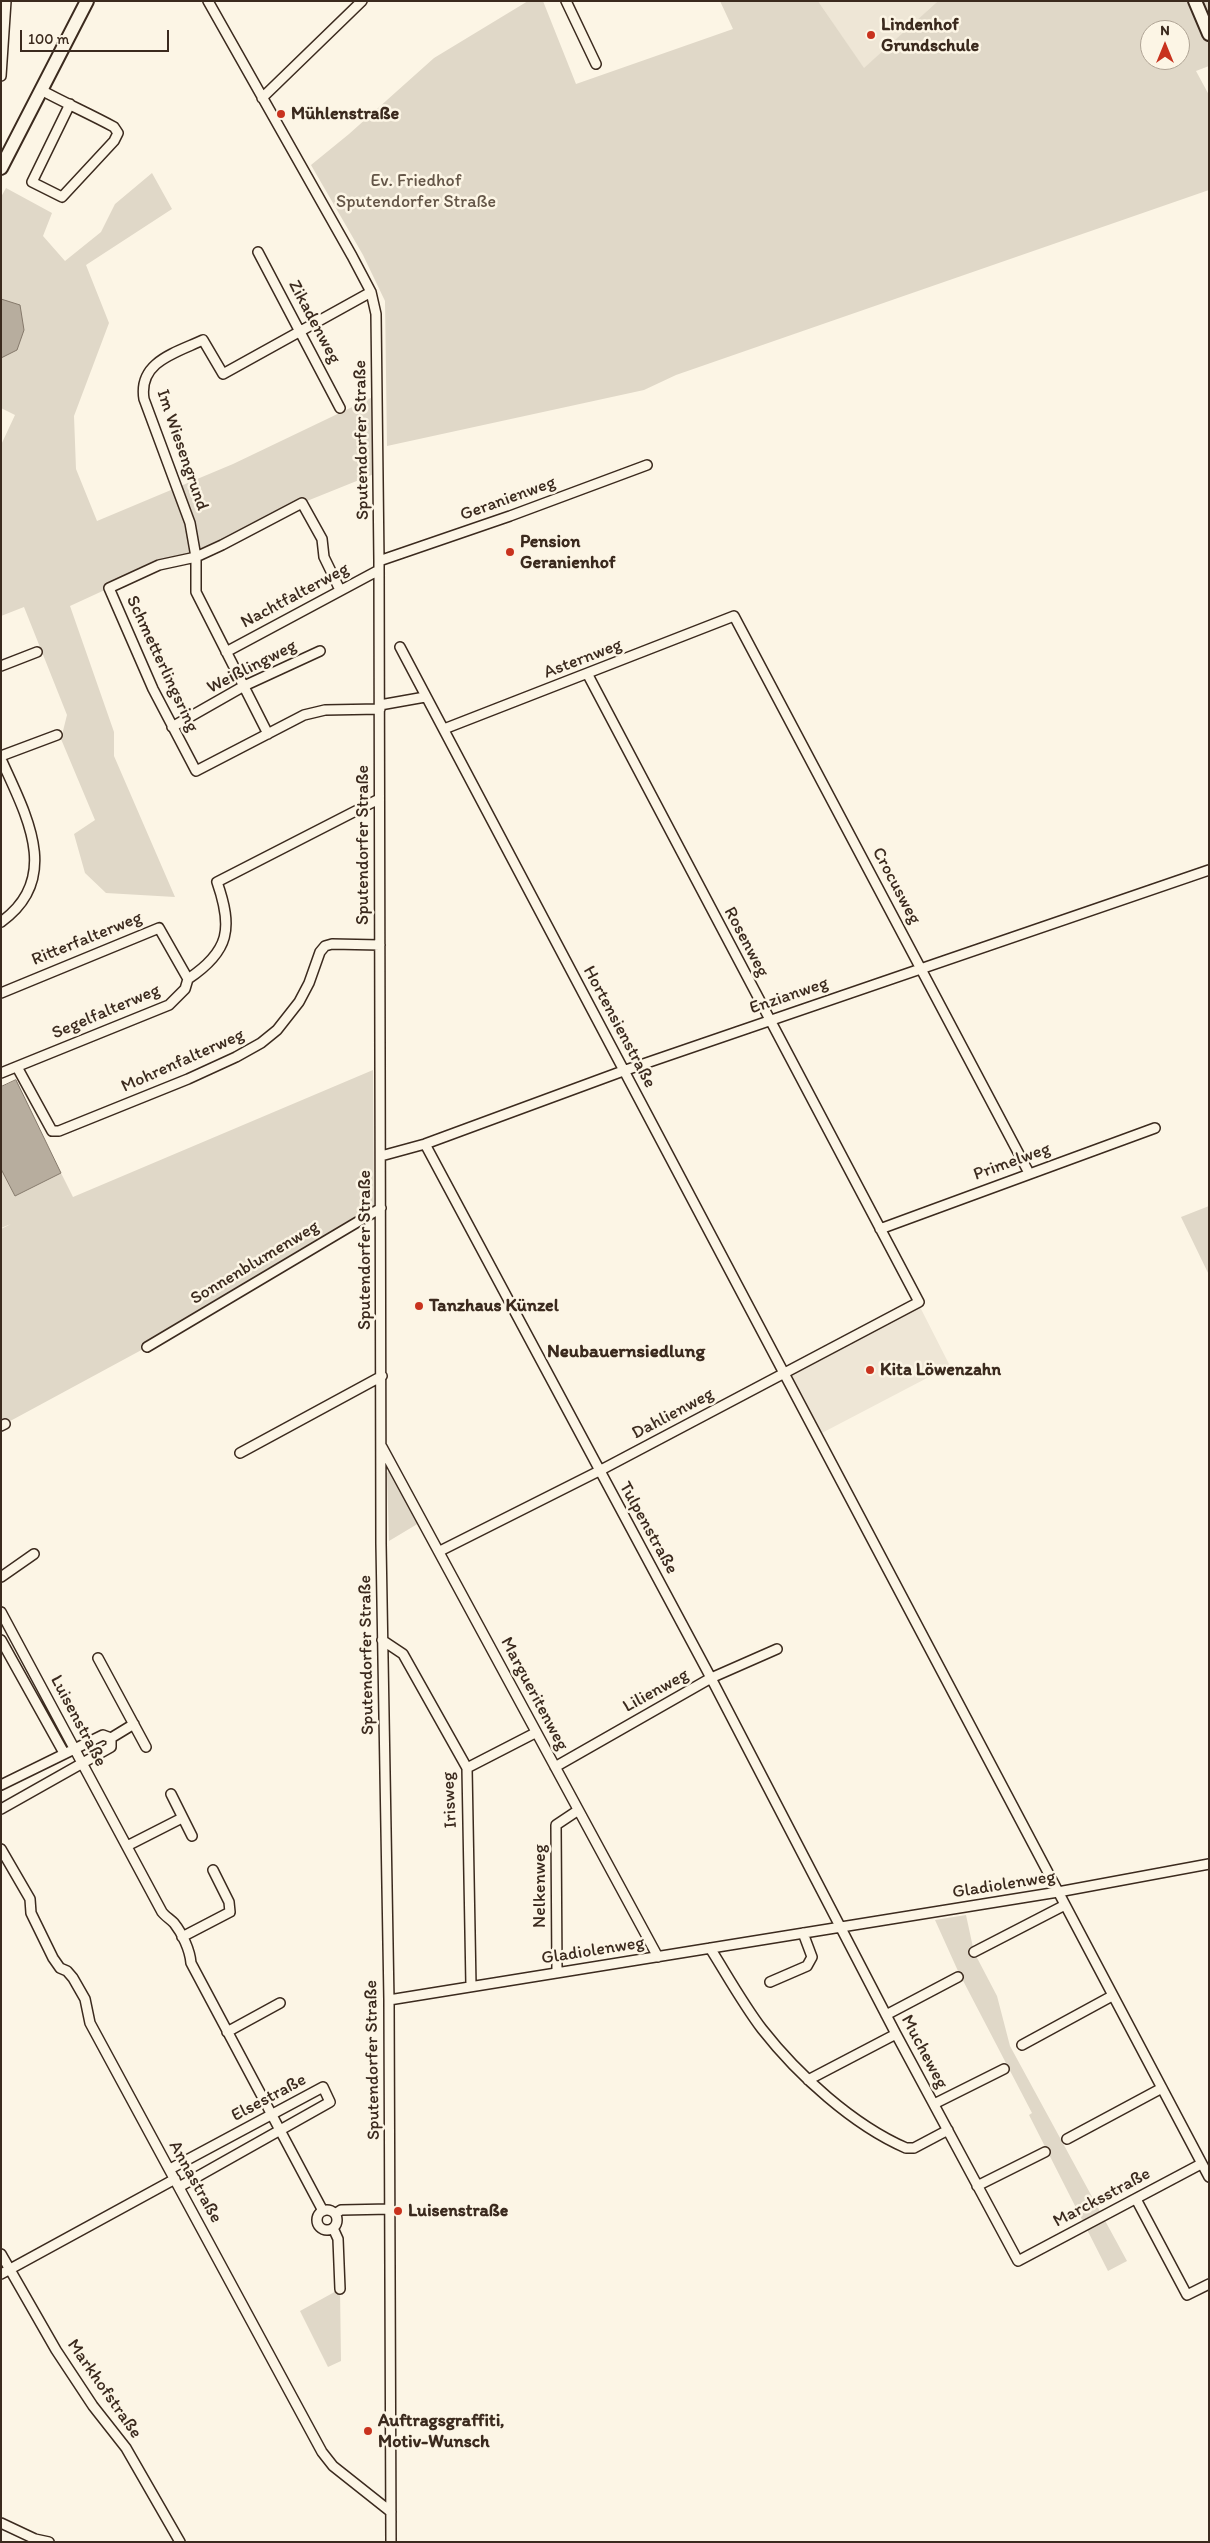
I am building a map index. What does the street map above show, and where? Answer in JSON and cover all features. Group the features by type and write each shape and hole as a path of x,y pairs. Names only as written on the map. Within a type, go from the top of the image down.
{"street":[{"path":"1,76 2,20 6,1"},
{"path":"1,168 87,1"},
{"name":"Sputendorfer Straße","path":"208,1 371,292 376,314 380,707 382,1640 389,2000 391,2542"},
{"path":"262,98 362,1"},
{"path":"566,1 596,64"},
{"path":"1196,1 1209,34"},
{"path":"41,90 70,104 114,127 118,133 114,141 62,197 32,182 70,104"},
{"name":"Zikadenweg","path":"258,252 340,408"},
{"name":"Im Wiesengrund","path":"268,734 196,592 196,557 190,523 144,399 144,378 155,364 203,340 223,374 371,292"},
{"name":"Geranienweg","path":"379,566 647,466"},
{"name":"Schmetterlingsring","path":"340,590 324,557 322,539 302,503 196,557 158,565 109,588 134,643 135,651 196,772 314,712 380,707"},
{"name":"Nachtfalterweg","path":"226,652 340,590 379,566"},
{"name":"Asternweg","path":"444,729 588,675 734,616"},
{"name":"Crocusweg","path":"734,616 1029,1173"},
{"name":"Hortensienstraße","path":"400,647 1209,2177"},
{"name":"Weißlingweg","path":"172,727 244,686 320,651"},
{"path":"1,666 37,652"},
{"name":"Rosenweg","path":"588,675 919,1302"},
{"path":"380,707 426,697"},
{"path":"1,922 14,912 24,900 34,871 36,856 31,829 1,757 57,735"},
{"path":"1,785 11,781"},
{"name":"Segelfalterweg","path":"1,1073 169,1005 186,989 188,979 207,966 223,945 228,924 217,882 379,799"},
{"name":"Enzianweg","path":"382,1156 425,1144 623,1070 1209,870"},
{"name":"Ritterfalterweg","path":"1,993 159,928 188,979"},
{"name":"Mohrenfalterweg","path":"17,1067 52,1131 59,1132 188,1079 236,1057 261,1042 277,1030 299,1002 309,983 320,952 325,946 332,944 380,945"},
{"name":"Primelweg","path":"880,1229 1155,1128"},
{"name":"Tulpenstraße","path":"425,1144 599,1471 712,1678 842,1927"},
{"name":"Sonnenblumenweg","path":"146,1346 380,1208"},
{"name":"Dahlienweg","path":"440,1551 599,1471 919,1302"},
{"path":"240,1453 382,1376"},
{"name":"Margueritenweg","path":"382,1447 440,1551 535,1733 658,1957"},
{"path":"1,1577 34,1554"},
{"name":"Luisenstraße","path":"1,1612 162,1912 173,1922 182,1937 190,1955 191,1963 323,2211 318,2216 320,2226 326,2229 333,2228"},
{"name":"Luisenstraße","path":"1,1640 64,1753"},
{"name":"Irisweg","path":"382,1640 404,1654 467,1768 471,1986"},
{"name":"Lilienweg","path":"554,1766 712,1678 777,1649"},
{"path":"98,1658 146,1747"},
{"path":"111,1738 134,1724"},
{"path":"467,1768 535,1733"},
{"path":"1,1785 73,1748 104,1735 111,1738"},
{"path":"1,1809 111,1747 111,1738"},
{"path":"171,1794 192,1836"},
{"name":"Nelkenweg","path":"557,1973 556,1825 578,1811"},
{"path":"127,1846 182,1818"},
{"name":"Annastraße","path":"1,1849 30,1899 31,1913 53,1958 60,1968 68,1971 85,1999 90,2023 322,2452 333,2466 391,2512"},
{"name":"Gladiolenweg","path":"389,2000 1058,1892 1209,1864"},
{"path":"182,1937 230,1912 229,1902 213,1870"},
{"path":"974,1952 1065,1905"},
{"name":"Mucheweg","path":"842,1927 896,2034 1018,2261"},
{"path":"770,1982 807,1966 812,1957 803,1933"},
{"path":"710,1948 762,2029 808,2080 850,2114 906,2148 914,2148 948,2130"},
{"name":"Mucheweg","path":"886,2015 958,1977"},
{"path":"1022,2045 1112,1996"},
{"path":"228,2032 280,2004"},
{"path":"808,2080 896,2034"},
{"name":"Mucheweg","path":"934,2104 1004,2069"},
{"name":"Elsestraße","path":"5,2271 280,2132 330,2102 323,2088 170,2170"},
{"path":"1067,2139 1162,2088"},
{"path":"977,2186 1045,2152"},
{"name":"Marcksstraße","path":"1018,2261 1201,2164"},
{"path":"1136,2199 1187,2295 1209,2284"},
{"path":"335,2214 341,2210 391,2209"},
{"path":"323,2211 330,2210 335,2214 336,2223 333,2228 338,2239 340,2289"},
{"name":"Markhofstraße","path":"1,2254 5,2271 93,2406 126,2448 180,2542"},
{"path":"1,2523 35,2539 49,2542"}],"shaded area":[{"name":"Lindenhof Grundschule","path":"818,1 938,1 864,69"},
{"path":"1,299 20,305 24,330 17,350 1,358"},
{"path":"16,1080 61,1173 15,1196 1,1169 1,1087"},
{"name":"Kita Löwenzahn","path":"920,1307 950,1366 820,1434 789,1374"}],"green space":[{"name":"Ev. Friedhof Sputendorfer Straße","path":"528,1 543,1 576,84 733,29 720,1 818,1 864,68 938,1 1209,1 1209,66 1196,71 1209,95 1209,190 676,375 644,390 387,446 385,301 363,255 311,165 349,134 434,58"},
{"path":"152,173 172,209 86,265 109,323 74,416 76,469 97,521 233,464 373,397 374,474 302,503 222,545 159,565 70,606 114,732 114,756 175,897 106,893 85,873 74,834 95,820 61,739 67,715 24,607 1,616 1,445 15,415 1,408 1,197 6,188 52,213 43,236 65,261 101,232 115,204"},
{"path":"373,1070 374,1213 147,1347 1,1426 1,1229 11,1224 1,1228 1,1169 15,1196 61,1173 73,1197"},
{"path":"1209,1206 1209,1275 1181,1217"},
{"path":"389,1470 419,1523 389,1541 387,1473"},
{"path":"966,1915 974,1952 997,1996 1010,2046 1127,2261 1108,2271 1029,2115 1032,2113 958,1971 935,1920"},
{"path":"340,2289 341,2361 328,2367 300,2311"}],"place":[{"name":"Lindenhof Grundschule","path":"871,35"},
{"name":"Mühlenstraße","path":"281,114"},
{"name":"Pension Geranienhof","path":"510,552"},
{"name":"Tanzhaus Künzel","path":"419,1306"},
{"name":"Kita Löwenzahn","path":"870,1370"},
{"name":"Luisenstraße","path":"398,2211"},
{"name":"Auftragsgraffiti, Motiv-Wunsch","path":"368,2431"}],"district":[{"name":"Neubauernsiedlung","path":"626,1352"}]}
